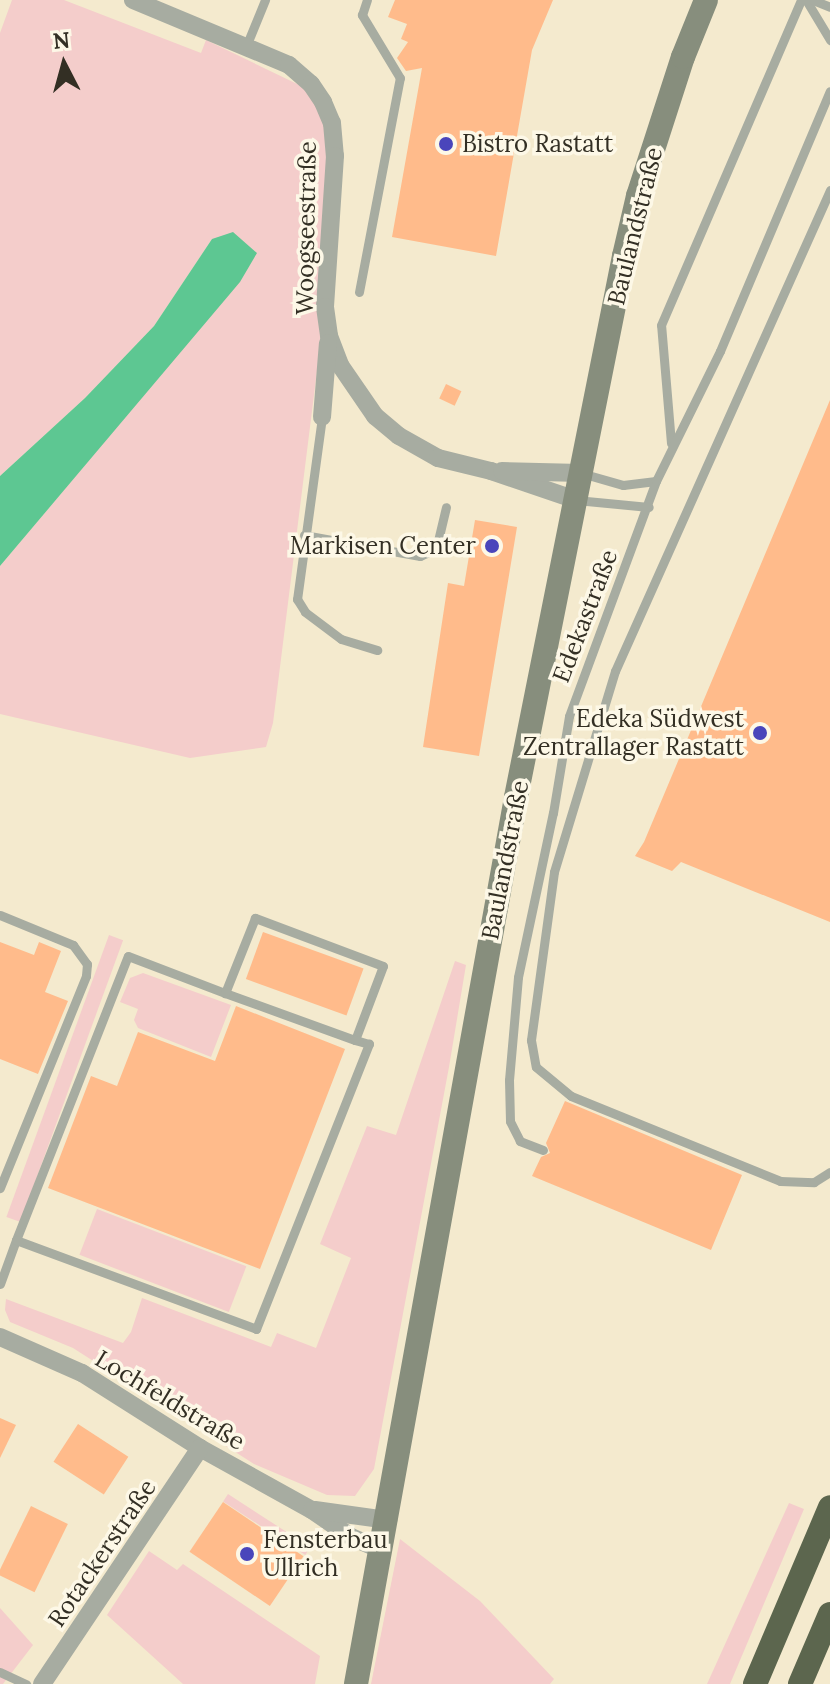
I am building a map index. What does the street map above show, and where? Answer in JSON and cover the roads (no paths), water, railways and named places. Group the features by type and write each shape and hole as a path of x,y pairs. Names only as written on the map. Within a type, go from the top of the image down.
{"highway":[{"path":"755,1684 830,1507"},
{"path":"800,1684 830,1614"}],"street":[{"name":"Woogseestraße","path":"133,0 247,44 289,65 311,84 332,123 335,156 325,307 329,336 322,417"},
{"name":"Baulandstraße","path":"356,1684 516,797 638,196 683,57 706,0"},
{"name":"Woogseestraße","path":"329,336 340,365 356,392 375,416 399,436 438,458 491,471 576,500"},
{"name":"Woogseestraße","path":"491,471 581,473"},
{"name":"Lochfeldstraße","path":"0,1337 82,1373 200,1448 312,1510 351,1537 382,1550"},
{"name":"Rotackerstraße","path":"42,1684 200,1448"},
{"name":"Lochfeldstraße","path":"312,1510 388,1520"}],"lane":[{"path":"247,44 265,0"},
{"path":"359,292 400,78 362,15 367,0"},
{"path":"803,0 830,40"},
{"path":"671,443 661,325 803,0"},
{"path":"813,0 830,7"},
{"name":"Edekastraße","path":"543,1150 520,1141 510,1121 509,1080 518,977 553,813 569,716 671,443 720,351 830,91"},
{"path":"830,190 615,671 554,872 531,1040 536,1067 571,1096 780,1181 814,1182 830,1172"},
{"path":"322,417 297,599 305,612 341,639 377,650"},
{"path":"581,473 623,485 656,481"},
{"path":"576,500 649,507"},
{"path":"304,535 420,556 436,549 446,507"},
{"path":"0,915 73,945 87,964 86,976 0,1188"},
{"path":"225,993 255,918 383,966 355,1040"},
{"path":"0,1284 16,1240 128,956 369,1044 256,1329 16,1240"},
{"path":"0,1672 26,1684"}],"place":[{"name":"Bistro Rastatt","path":"446,144"},
{"name":"Markisen Center","path":"492,546"},
{"name":"Edeka Südwest Zentrallager Rastatt","path":"760,733"},
{"name":"Fensterbau Ullrich","path":"247,1554"}]}
